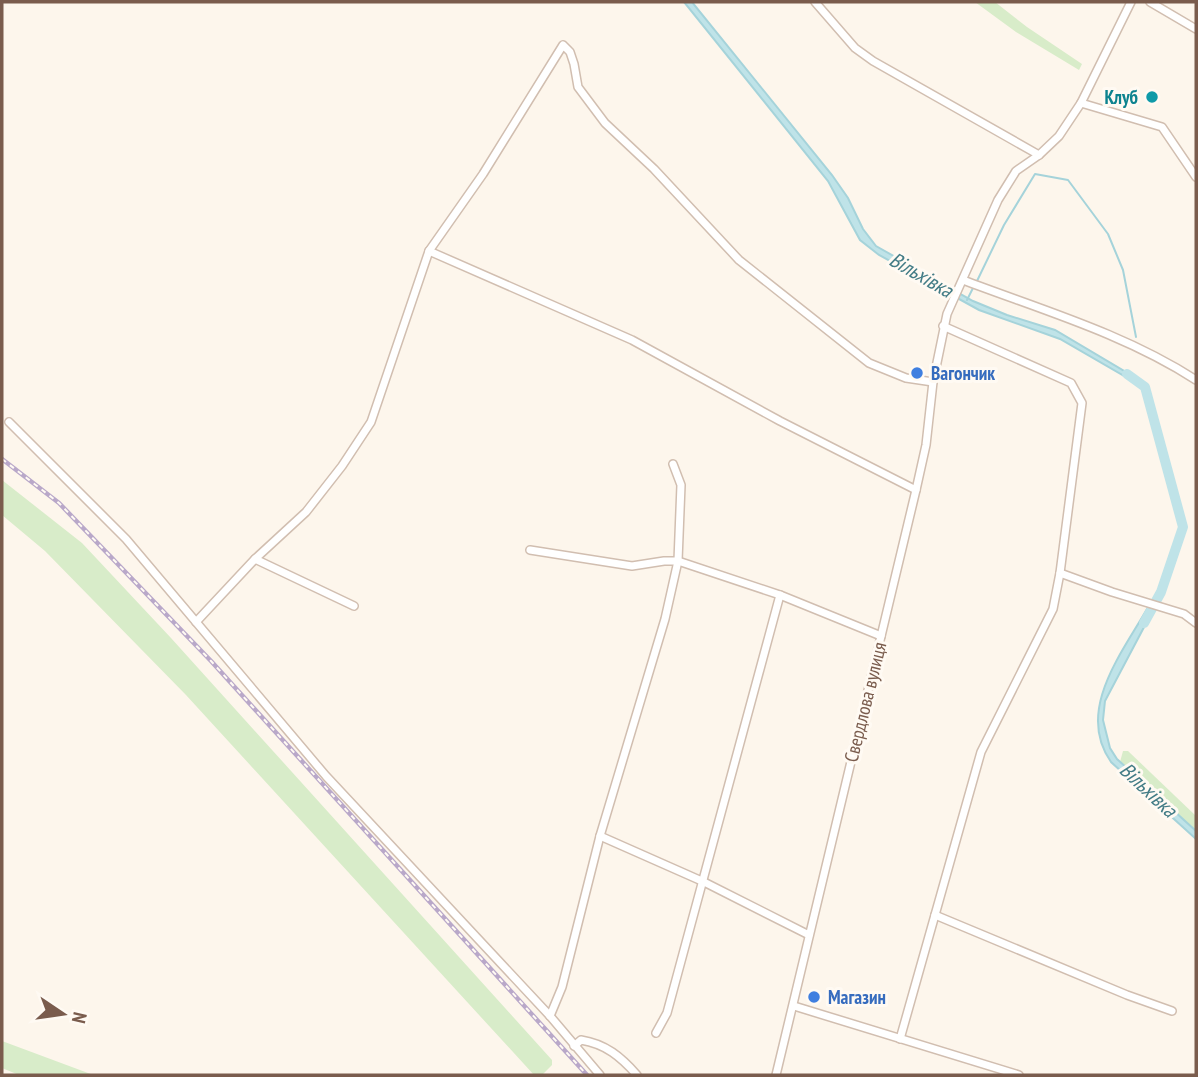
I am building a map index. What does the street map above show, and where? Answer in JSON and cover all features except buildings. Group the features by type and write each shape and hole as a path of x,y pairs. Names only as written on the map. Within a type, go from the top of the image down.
{"street":[{"path":"815,2 855,48 873,61 1039,155"},
{"name":"Свердлова вулиця","path":"776,1075 916,490 926,445 943,326 998,200 1016,171 1039,155 1059,136 1081,103 1131,2"},
{"path":"1150,2 1196,29"},
{"path":"196,622 255,559 306,512 342,467 371,422 429,251 483,174 563,45 570,52 578,87 605,123 654,169 739,260 869,363 906,378 933,382"},
{"path":"1081,103 1162,127 1196,177"},
{"path":"429,251 632,340 780,421 916,490"},
{"path":"961,284 1121,339 1171,363 1196,380"},
{"path":"900,1039 981,752 1053,609 1082,403 1071,383 943,326"},
{"path":"9,422 126,539 326,776 550,1016 600,1075"},
{"path":"550,1016 562,987 600,836 665,619 678,561 681,485 673,464"},
{"path":"530,550 632,566 678,561 780,595 881,636"},
{"path":"255,559 354,606"},
{"path":"1060,573 1184,614 1196,623"},
{"path":"656,1033 667,1013 780,595"},
{"path":"600,836 704,882 809,935"},
{"path":"935,915 1172,1011"},
{"path":"794,1006 1019,1075"},
{"path":"574,1046 581,1040 592,1042 618,1054 637,1075"}],"green space":[{"path":"975,2 995,2 1082,64 1079,70 1016,32"},
{"path":"2,480 82,543 171,638 552,1060 552,1065 542,1075 534,1075 186,695 45,551 2,515"},
{"path":"1123,751 1128,751 1196,816 1196,831 1120,762"},
{"path":"2,1041 94,1075 19,1075 2,1068"}],"water":[{"path":"684,2 692,2 832,175 876,246 973,301 1055,330 1141,381 1138,384 1060,339 979,310 879,255 860,240 828,181"},
{"path":"1147,609 1152,612 1105,701 1103,720 1110,748 1117,759 1196,831 1196,839 1111,762 1101,743 1098,723 1106,683"}],"waterway":[{"name":"Вільхівка","path":"977,281 1004,225 1035,174 1068,180 1108,234 1123,270 1136,337"},
{"name":"Вільхівка","path":"967,300 974,286"},
{"name":"Вільхівка","path":"1127,374 1145,387 1183,527 1161,592 1144,623"}],"railway":[{"path":"2,459 59,503 211,661 587,1075"}],"place":[{"name":"Клуб","path":"1152,97"},
{"name":"Вагончик","path":"917,373"},
{"name":"Mагазин","path":"814,997"}]}
